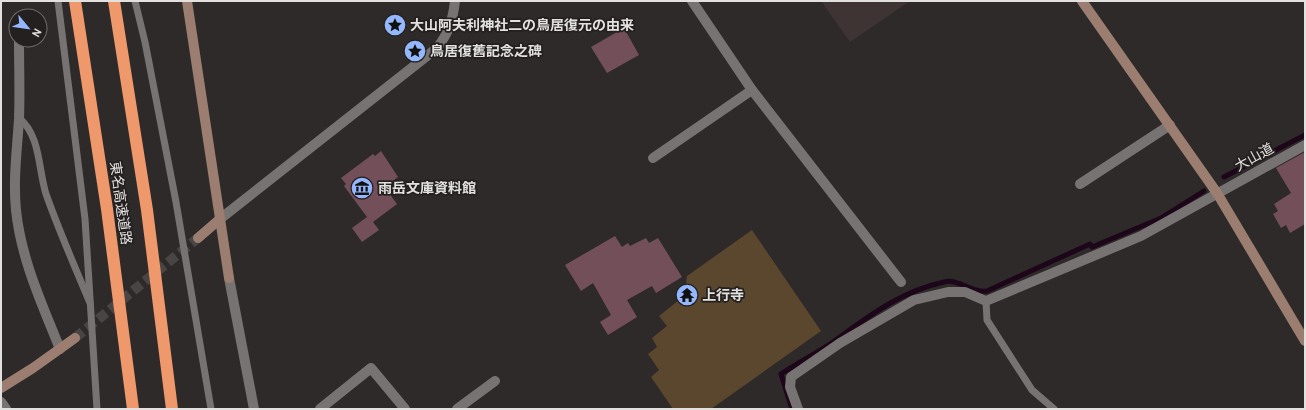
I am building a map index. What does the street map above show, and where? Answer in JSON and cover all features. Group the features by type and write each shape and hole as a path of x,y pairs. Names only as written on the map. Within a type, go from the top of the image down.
{"highway":[{"name":"東名高速道路","path":"75,1 107,209 133,409"},
{"name":"東名高速道路","path":"114,1 146,210 172,409"}],"street":[{"path":"187,1 229,278 254,409"},
{"path":"198,238 437,48 450,29 455,1"},
{"path":"692,1 752,90 901,282"},
{"path":"1082,1 1217,193 1305,341"},
{"path":"19,48 19,118 14,166 16,210 22,246 32,280 60,349"},
{"path":"653,158 752,90"},
{"path":"1080,184 1170,125"},
{"name":"大山道","path":"986,301 1141,236 1305,145"},
{"path":"798,409 790,387 791,377 840,343 913,298 948,292 965,292 986,301"},
{"path":"1,388 75,338"},
{"path":"320,409 371,368 405,409"},
{"path":"457,409 495,381"},
{"path":"1,402 6,409"}],"lane":[{"path":"58,1 85,220 92,309 97,409"},
{"path":"135,1 176,202 211,409"},
{"path":"19,118 28,125 46,192 92,309"},
{"path":"986,301 987,320 1032,390 1054,409"}],"shaded area":[{"path":"821,1 910,1 850,42"},
{"path":"752,230 821,331 711,409 673,409 651,377 659,370 648,354 657,347 652,338 667,326 659,316 684,296 687,276"}],"building":[{"path":"624,28 639,55 607,73 591,47"},
{"path":"381,151 398,177 394,180 396,182 386,189 397,204 373,222 379,230 362,242 352,228 367,217 344,186 346,184 341,178 373,154 375,156"},
{"path":"1305,152 1305,224 1290,233 1286,225 1281,228 1273,214 1278,211 1274,204 1291,193 1276,168"},
{"path":"615,236 622,247 628,243 630,246 646,238 649,243 658,238 682,277 656,293 652,286 627,300 637,317 608,335 600,322 611,315 593,283 581,291 565,265"}],"waterway":[{"path":"1224,177 1305,135"},
{"path":"792,409 781,374 830,344 897,299 927,286 950,281 976,290 987,291 1090,244 1092,247 1161,218 1204,191"}],"tunnel":[{"path":"75,338 198,238"}],"place":[{"name":"大山阿夫利神社二の鳥居復元の由来","path":"395,25"},
{"name":"鳥居復舊記念之碑","path":"415,51"},
{"name":"雨岳文庫資料館","path":"362,188"},
{"name":"上行寺","path":"687,295"}]}
